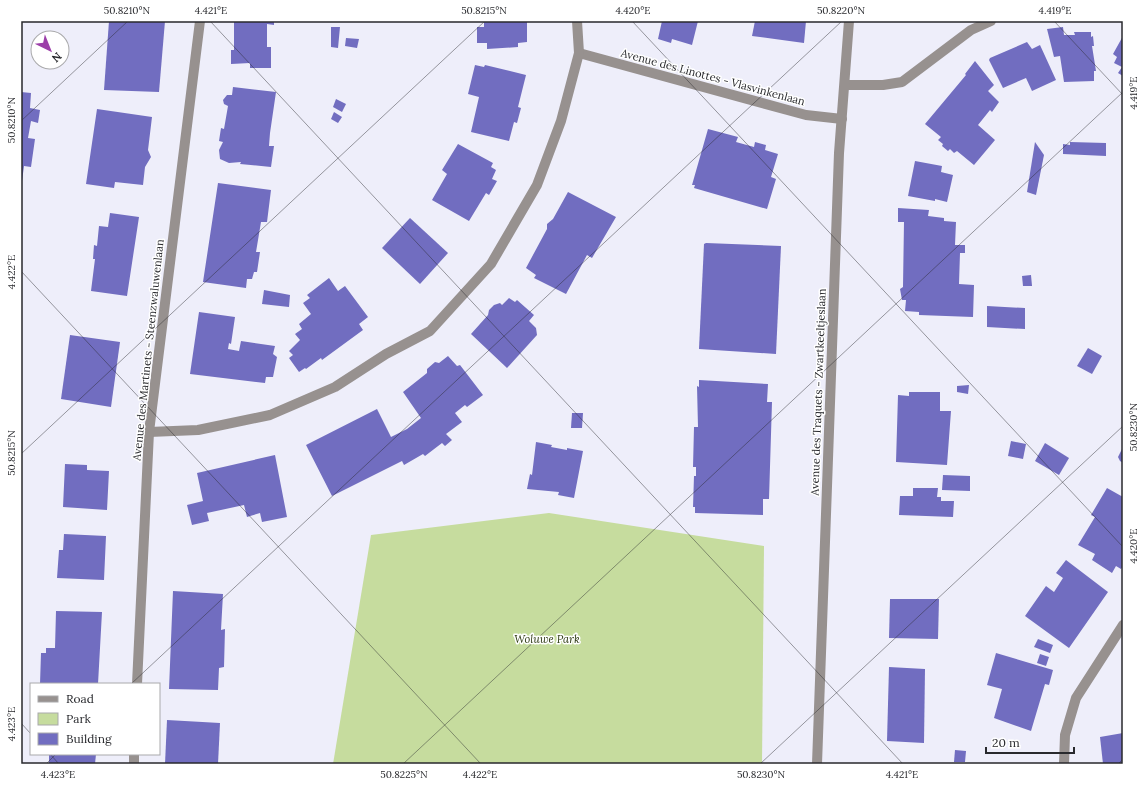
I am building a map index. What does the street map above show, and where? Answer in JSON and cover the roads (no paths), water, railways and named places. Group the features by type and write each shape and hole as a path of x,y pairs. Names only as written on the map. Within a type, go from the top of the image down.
{"street":[{"name":"Avenue des Martinets - Steenzwaluwenlaan","path":"137,683 149,432 200,21"},
{"path":"149,432 198,430 270,415 335,387 386,354 430,331 491,264 537,185 561,121 579,53 577,21"},
{"name":"Avenue des Traquets - Zwartkeeltjeslaan","path":"817,764 839,153 849,21"},
{"path":"845,85 883,86 902,82 971,30 991,21"},
{"name":"Avenue des Linottes - Vlasvinkenlaan","path":"579,53 806,115 842,119"},
{"path":"1064,764 1065,735 1076,698 1123,625"}],"park label":[{"name":"Woluwe Park","path":"547,639"}]}
